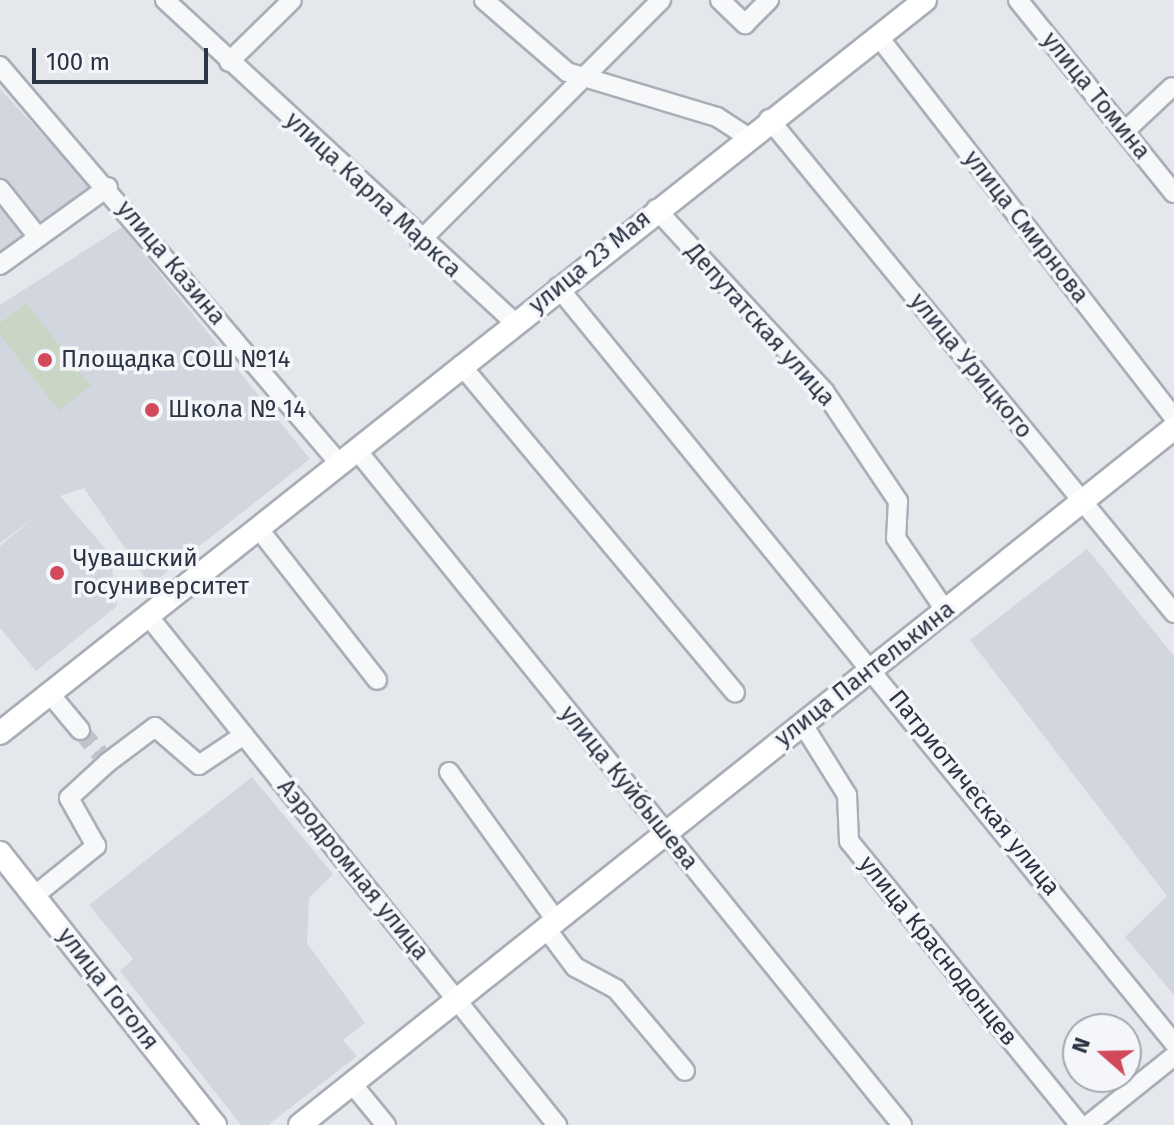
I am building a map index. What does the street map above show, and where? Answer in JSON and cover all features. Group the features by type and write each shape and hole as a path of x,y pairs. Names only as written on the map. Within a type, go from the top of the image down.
{"main road":[{"name":"улица 23 Мая","path":"0,733 149,617 746,136 925,0"},
{"name":"улица Пантелькина","path":"300,1125 1174,428"},
{"name":"улица Гоголя","path":"2,859 215,1125"}],"street":[{"name":"улица Карла Маркса","path":"165,0 420,241 514,322"},
{"path":"229,62 292,0"},
{"path":"484,0 554,64 580,77 717,117 746,136"},
{"path":"420,241 580,77 661,0"},
{"path":"720,0 745,24 769,0"},
{"name":"улица Томина","path":"1018,0 1174,193"},
{"name":"улица Смирнова","path":"878,36 1174,418"},
{"name":"улица Казина","path":"0,66 348,456"},
{"path":"1125,131 1172,87"},
{"name":"улица Урицкого","path":"769,119 1174,613"},
{"path":"0,265 108,187"},
{"path":"0,189 38,237"},
{"name":"Депутатская улица","path":"656,209 824,391 898,501 896,538 945,610"},
{"name":"Патриотическая улица","path":"558,287 873,667 1174,1043"},
{"path":"461,365 735,693"},
{"name":"улица Куйбышева","path":"348,456 665,832 902,1125"},
{"path":"258,528 377,680"},
{"name":"Аэродромная улица","path":"149,617 557,1125"},
{"path":"50,694 80,730"},
{"name":"улица Краснодонцев","path":"802,723 847,795 849,841 1080,1125"},
{"path":"34,896 96,846 69,798 104,759 155,727 199,765 244,735"},
{"path":"449,772 550,923 575,967 616,989 685,1071"},
{"path":"1088,1125 1174,1056"},
{"path":"353,1085 386,1125"}],"shaded area":[{"path":"0,89 92,188 0,252"},
{"name":"Школа № 14","path":"122,227 310,459 150,585 84,488 60,496 110,554 117,606 36,671 0,628 0,546 35,517 0,543 0,305"},
{"path":"1087,549 1174,656 1174,995 1125,937 1167,896 970,640"},
{"path":"252,777 333,874 309,898 307,943 365,1023 343,1040 357,1056 268,1125 241,1125 120,971 133,959 89,905"}],"green space":[{"name":"Площадка СОШ №14","path":"27,303 91,386 59,411 0,335 0,323"}],"tunnel":[{"path":"80,730 100,754"}],"place":[{"name":"Площадка СОШ №14","path":"45,360"},
{"name":"Школа № 14","path":"152,410"},
{"name":"Чувашский госуниверситет","path":"57,573"}]}
